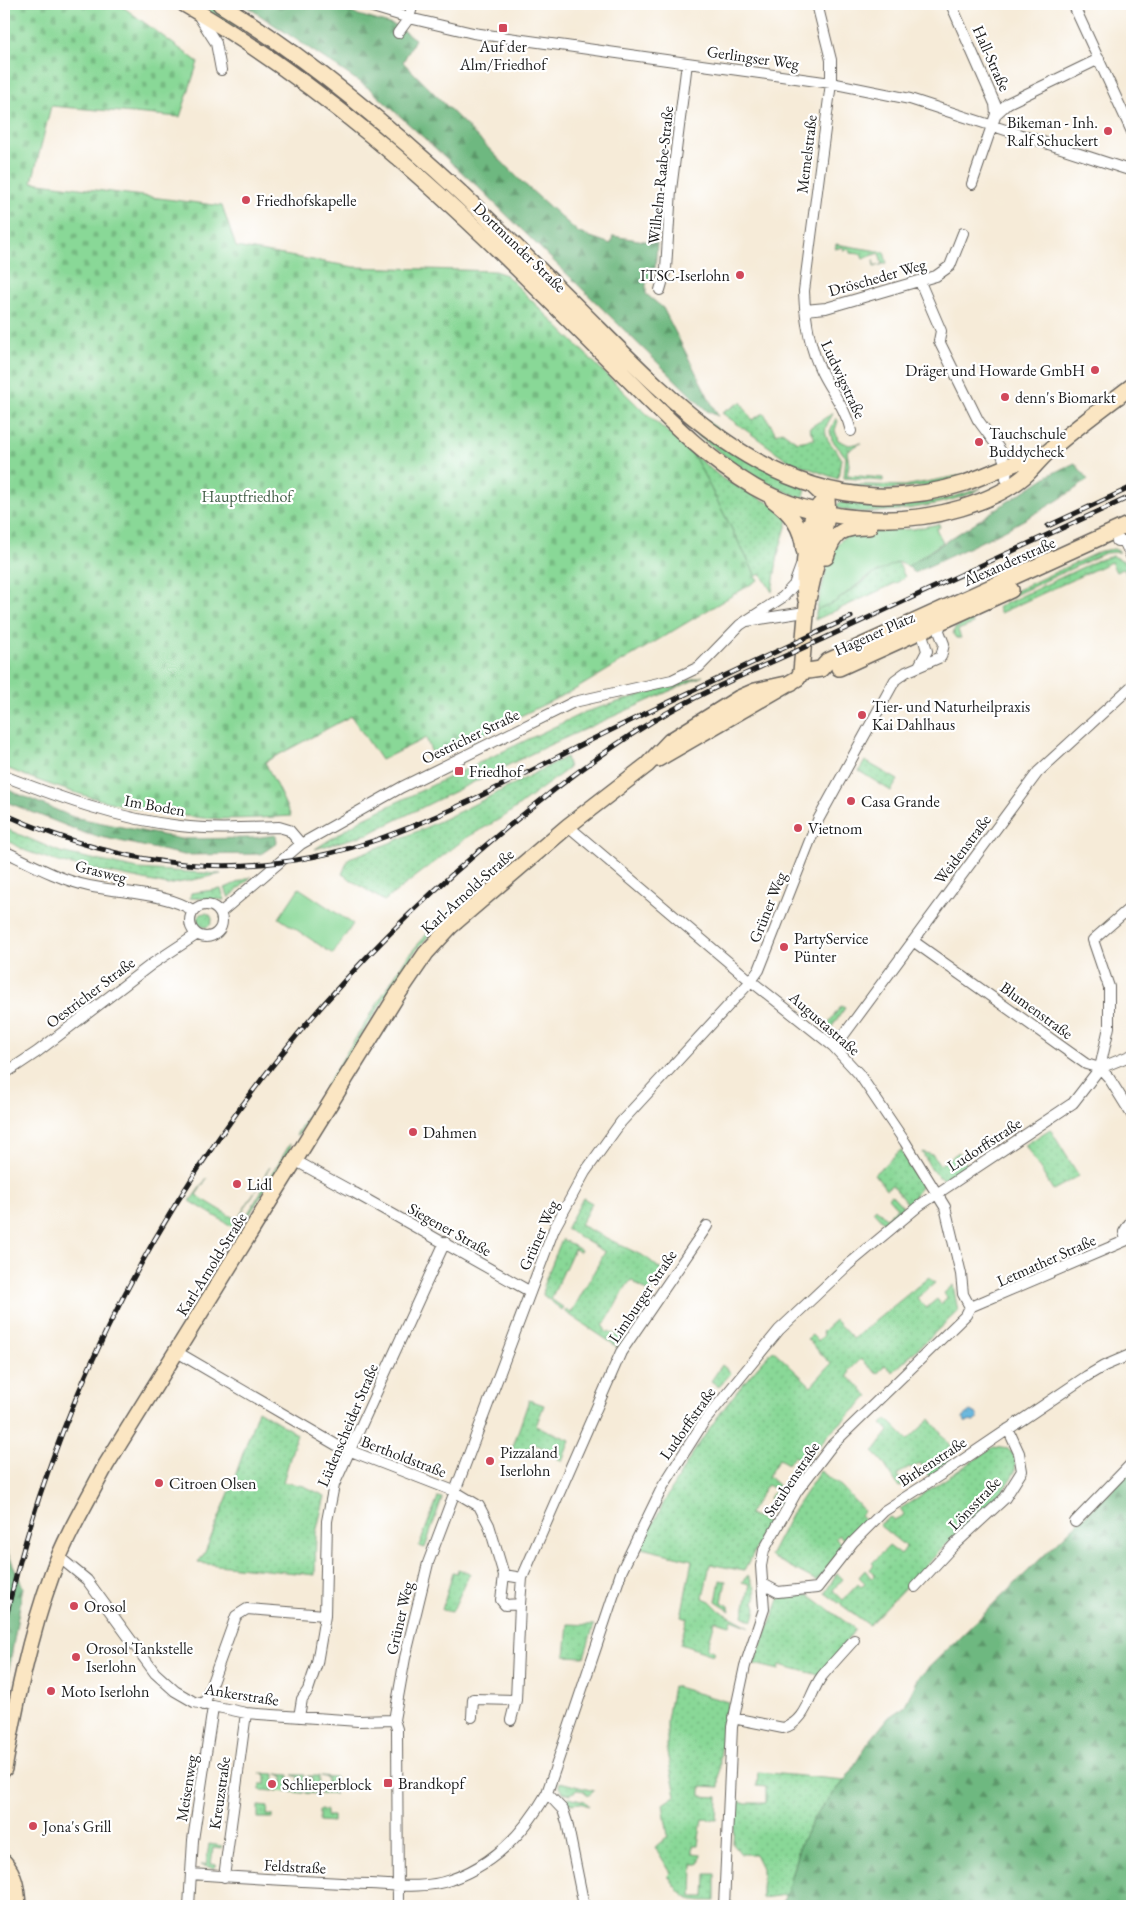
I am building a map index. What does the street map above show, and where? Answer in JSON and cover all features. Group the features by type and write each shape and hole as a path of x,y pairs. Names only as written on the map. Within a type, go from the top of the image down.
{"main road":[{"name":"Dortmunder Straße","path":"220,4 313,66 411,147 679,406 734,447 790,477 813,486"},
{"name":"Dortmunder Straße","path":"189,6 306,84 399,158 495,246 655,406 708,455 757,488 823,508"},
{"path":"823,508 897,519 961,508 992,496 1027,474 1046,453 1132,386"},
{"path":"823,508 933,500 996,479 1026,458 1046,453"},
{"path":"813,486 873,496 909,495 1006,473"},
{"path":"897,519 956,502 1006,473"},
{"path":"796,678 823,508 813,486"},
{"path":"757,488 790,515 802,537 804,557 802,586 807,604"},
{"path":"804,557 823,508"},
{"path":"807,604 819,582 831,542 840,532 851,527 892,526 917,517"},
{"name":"Alexanderstraße","path":"935,623 986,590 1127,533"},
{"name":"Alexanderstraße","path":"900,629 935,623 1127,533"},
{"name":"Hagener Platz","path":"821,669 830,672 935,623"},
{"name":"Hagener Platz","path":"796,678 821,669 828,661 900,629"},
{"name":"Karl-Arnold-Straße","path":"4,1769 25,1664 59,1557 106,1465 178,1352 396,997 426,953 457,921 568,826 647,765 676,750 694,736 796,678"},
{"path":"6,1865 17,1889 18,1906"}],"street":[{"name":"Gerlingser Weg","path":"363,4 409,18 502,38 831,83 910,99 1132,171"},
{"path":"398,33 409,18 413,4"},
{"name":"Hall-Straße","path":"951,4 995,104 996,114 972,184"},
{"path":"1073,4 1132,132"},
{"path":"189,6 210,31 216,43 221,70"},
{"name":"Memelstraße","path":"805,310 804,291 831,83 830,60 818,7"},
{"path":"996,114 1008,103 1099,59"},
{"name":"Wilhelm-Raabe-Straße","path":"660,290 666,269 671,190 687,63"},
{"name":"Dröscheder Weg","path":"805,310 826,308 936,276 950,266 963,233"},
{"path":"920,282 941,331 939,341 978,420 1000,450 1006,473"},
{"name":"Ludwigstraße","path":"805,310 814,356 822,374 848,416 851,431"},
{"path":"1127,533 1132,558"},
{"name":"Oestricher Straße","path":"220,913 302,844 402,787 574,702 672,680 687,674 710,657 735,629 783,597 794,585 804,557"},
{"path":"746,621 807,604"},
{"name":"Grüner Weg","path":"398,1906 397,1729 394,1720 418,1600 428,1563 454,1491 554,1229 596,1156 621,1122 752,981 818,820 896,680 906,672 941,657 944,644 935,623"},
{"path":"919,666 928,651 920,631"},
{"name":"Weidenstraße","path":"833,1046 843,1036 1038,772 1132,686"},
{"name":"Im Boden","path":"4,776 82,806 130,817 180,826 279,827 289,830 302,844"},
{"name":"Augustastraße","path":"568,826 752,981 833,1046 872,1092 937,1192 946,1212 961,1274 963,1294 970,1307"},
{"name":"Grasweg","path":"4,851 87,886 164,899 184,904 194,911"},
{"path":"207,905 220,913 222,923 218,933 205,938 196,934 190,928 190,919 194,911 207,905"},
{"path":"1100,1068 1109,1028 1109,987 1093,940 1132,906"},
{"name":"Oestricher Straße","path":"4,1074 37,1052 152,964 196,934"},
{"name":"Blumenstraße","path":"913,941 1086,1064 1100,1068 1109,1078 1132,1115"},
{"path":"1100,1068 1132,1055"},
{"name":"Ludorffstraße","path":"398,1885 448,1881 479,1867 500,1852 526,1825 547,1793 622,1570 663,1486 698,1432 730,1388 779,1330 848,1265 937,1192 1073,1103 1100,1068"},
{"name":"Siegener Straße","path":"296,1160 530,1291"},
{"path":"1129,1239 1124,1232 1132,1219"},
{"name":"Limburger Straße","path":"522,1578 622,1352 708,1226"},
{"name":"Letmather Straße","path":"970,1307 1129,1239"},
{"name":"Lüdenscheider Straße","path":"299,1717 302,1699 308,1690 317,1663 325,1615 327,1521 334,1485 444,1242"},
{"name":"Steubenstraße","path":"724,1906 733,1718 745,1666 764,1610 761,1566 764,1550 793,1498 814,1466 840,1436 966,1314 970,1307"},
{"name":"Bertholdstraße","path":"178,1352 350,1452 454,1491 479,1506 485,1514 504,1575 501,1600 505,1605 520,1604"},
{"name":"Birkenstraße","path":"763,1584 778,1592 817,1588 853,1542 884,1511 1096,1371 1132,1354"},
{"name":"Lönsstraße","path":"915,1587 954,1545 1005,1498 1022,1471 1019,1453 1008,1429"},
{"path":"1075,1522 1132,1463"},
{"name":"Ankerstraße","path":"59,1557 87,1580 134,1646 162,1681 175,1691 208,1706 246,1713 389,1722 394,1720"},
{"path":"504,1575 522,1578 516,1700 512,1720"},
{"name":"Meisenweg","path":"189,1906 193,1840 208,1706 236,1616 247,1609 325,1615"},
{"path":"733,1718 783,1728 791,1726 802,1715 821,1678 854,1640"},
{"path":"472,1717 473,1699 516,1700"},
{"name":"Kreuzstraße","path":"224,1876 230,1819 246,1713"},
{"path":"547,1793 563,1810 567,1822 584,1906"},
{"name":"Feldstraße","path":"191,1874 295,1882 398,1885"}],"green space":[{"name":"Hauptfriedhof","path":"4,4 119,4 198,62 180,117 51,106 32,182 222,206 236,247 354,267 495,271 506,275 639,407 693,454 758,580 576,689 434,758 426,738 381,760 351,716 265,762 291,816 214,819 151,811 77,793 4,767"},
{"path":"196,4 215,8 228,14 237,24 239,30"},
{"path":"243,4 321,4 396,26 415,39 403,62 522,182 579,233 611,244 613,236 657,243 655,270 646,284 646,294 663,308 718,416 707,411 477,186 370,89"},
{"path":"336,95 353,104 416,158 632,370 806,489 803,499 738,465 680,421 334,97"},
{"path":"836,244 884,252 887,263 878,266 882,264 879,253 863,259 861,254 850,253 849,249 844,251 843,247 835,249"},
{"path":"741,402 752,420 764,413 776,434 782,431 797,442 815,439 809,428 833,413 826,427 826,436 841,458 838,479 789,461 722,413"},
{"path":"836,418 838,421 835,430 838,440 849,445 861,443 847,451 849,465 847,475 883,478 883,481 844,478 846,457 832,440 830,431"},
{"path":"693,454 723,479 775,506 788,520 778,554 772,592 761,574 756,576"},
{"path":"1075,463 1088,480 1046,507 1003,531 914,573 908,566 1049,475"},
{"path":"974,473 930,485 885,490 839,484 904,486"},
{"path":"981,488 970,494 953,499 909,509 864,512 847,510 836,506 840,502 893,505 928,502"},
{"path":"939,524 940,527 936,529 943,542 908,566 898,562 866,578 835,602 820,608 816,612 830,554 848,532 913,529"},
{"path":"1114,549 1120,552 1105,553 1006,599 1002,597 1101,551"},
{"path":"1113,556 1128,563 1132,578 1128,580 1124,568 1116,572 1111,562 1000,613 998,607 1096,561"},
{"path":"898,562 905,577 898,582 815,620 816,612 820,608 835,602 881,569"},
{"path":"971,619 973,624 958,630 961,638 956,638 953,634 955,628"},
{"path":"703,676 545,747 368,834 315,849 364,818 585,712"},
{"path":"566,757 569,768 505,816 466,838 384,901 342,874 349,858 432,825"},
{"path":"865,761 898,780 891,791 859,771"},
{"path":"4,788 73,817 181,839 253,838 276,835 277,843 261,854 184,855 87,834 4,801"},
{"path":"4,828 60,852 138,869 221,874 168,885 58,862 26,851 4,839"},
{"path":"252,876 229,898 225,888"},
{"path":"478,886 481,888 441,922 413,954 329,1086 325,1087 406,958 440,919"},
{"path":"299,888 353,924 333,954 279,918"},
{"path":"221,889 225,900 190,898 191,893"},
{"path":"202,913 208,913 212,920 208,927 202,927 198,923 198,917"},
{"path":"841,1006 845,1008 831,1028 827,1025"},
{"path":"318,1098 320,1102 299,1134 296,1135"},
{"path":"1050,1129 1079,1176 1053,1190 1025,1145"},
{"path":"290,1144 291,1148 234,1239 233,1238"},
{"path":"901,1150 922,1186 908,1204 892,1185 886,1189 874,1174"},
{"path":"922,1152 933,1155 940,1165 959,1152 967,1165 946,1179 941,1178 931,1169"},
{"path":"270,1167 233,1227 190,1201 207,1178 196,1195 237,1220"},
{"path":"892,1195 903,1207 885,1224 873,1211 876,1208 886,1218 897,1208 888,1198"},
{"path":"583,1198 592,1203 580,1225 647,1258 664,1272 650,1294 631,1280 623,1291 603,1326 607,1333 609,1331 617,1336 626,1328 630,1329 619,1348 564,1311 566,1309 571,1313 605,1252 566,1229"},
{"path":"562,1239 581,1250 580,1252 574,1249 551,1299 564,1308 562,1310 543,1295 545,1281"},
{"path":"929,1277 935,1283 917,1298 926,1308 937,1299 941,1304 947,1298 944,1293 953,1285 958,1311 893,1372 885,1365 877,1374 861,1359 849,1371 848,1376 869,1396 827,1436 805,1464 794,1456 788,1464 779,1459 768,1476 778,1485 775,1489 767,1485 749,1514 769,1524 744,1571 710,1564 703,1598 710,1601 720,1611 750,1627 732,1620 730,1625 715,1621 707,1649 714,1651 713,1655 680,1644 687,1619 681,1617 692,1560 641,1548 683,1469 734,1395 773,1350 811,1386 831,1364 807,1339 812,1335 818,1341 824,1335 822,1332 835,1320 853,1339"},
{"path":"722,1365 731,1373 719,1387 711,1381"},
{"path":"529,1400 544,1405 536,1426 570,1440 562,1462 548,1450 532,1443 527,1455 512,1449"},
{"path":"258,1410 297,1434 283,1482 304,1486 325,1496 316,1533 315,1575 198,1563 205,1552 231,1488"},
{"path":"887,1419 908,1440 930,1419 952,1448 945,1456 951,1463 929,1477 920,1463 912,1468 909,1467 897,1475 903,1485 899,1487 882,1461 873,1452 889,1431 882,1424"},
{"path":"994,1447 1008,1449 1016,1458 1015,1472 1000,1495 986,1510 959,1531 869,1625 825,1593 837,1573 843,1579 833,1590 843,1600 858,1584 861,1587 865,1583 859,1577 865,1570 871,1578 875,1576 870,1569 874,1565 872,1563 889,1546 901,1555 906,1547 879,1525 890,1517 894,1520 904,1515 900,1509"},
{"path":"793,1468 799,1472 789,1489 782,1485"},
{"path":"1132,1470 1132,1906 780,1906 786,1895 799,1848 814,1817 845,1780 868,1743 889,1717 904,1707 919,1677"},
{"path":"820,1471 841,1486 864,1511 860,1515 865,1521 846,1541 839,1535 835,1538 843,1545 817,1581 770,1556 792,1513"},
{"path":"775,1489 784,1496 777,1508 771,1505 773,1501 769,1499"},
{"path":"438,1497 442,1498 425,1548 419,1546"},
{"path":"4,1544 23,1587 4,1699"},
{"path":"458,1569 470,1573 452,1612 442,1610 453,1572 457,1573"},
{"path":"748,1575 755,1588 756,1599 754,1601 756,1608 753,1621 743,1616 750,1584 742,1582"},
{"path":"720,1580 726,1581 722,1602 729,1606 730,1611 716,1602"},
{"path":"809,1595 855,1629 835,1658 819,1675 780,1665 779,1670 754,1664 780,1597 781,1599 781,1597"},
{"path":"568,1624 594,1625 584,1657 565,1656"},
{"path":"673,1686 728,1702 720,1757 719,1787 701,1786 701,1796 718,1797 717,1820 702,1819 698,1845 693,1845 693,1853 701,1854 699,1864 693,1864 692,1897 705,1897 706,1874 715,1874 715,1901 687,1898 668,1876 671,1873 655,1847 668,1836 663,1804 676,1795 667,1753 667,1720"},
{"path":"758,1772 845,1780 814,1817 799,1848 786,1895 762,1898 762,1868 755,1854 741,1854 733,1844 735,1799 746,1803 766,1803 766,1787 757,1786"},
{"path":"260,1773 275,1774 274,1791 260,1790 260,1784 266,1784 266,1775"},
{"path":"277,1774 289,1775 288,1792 276,1791 277,1785 283,1785 283,1776"},
{"path":"292,1775 304,1775 303,1793 291,1792 291,1786 297,1786 298,1777"},
{"path":"307,1776 319,1776 318,1794 305,1793 306,1787 312,1787 312,1778"},
{"path":"321,1776 335,1777 335,1794 320,1794 321,1788 327,1788 327,1778"},
{"path":"560,1782 594,1791 588,1796 584,1791 577,1790 571,1794 562,1792 559,1787"},
{"path":"569,1797 585,1801 589,1806 580,1803 571,1804 567,1799"},
{"path":"258,1806 268,1807 267,1815 273,1815 273,1818 258,1818"},
{"path":"319,1810 326,1810 326,1816 333,1816 333,1822 319,1821"},
{"path":"209,1844 222,1846 222,1849 213,1848 211,1864 217,1865 213,1868 200,1865 206,1865"},
{"path":"4,1875 10,1892 10,1906 4,1906"}],"water":[{"path":"970,1411 977,1414 978,1419 975,1422 967,1421 966,1423 962,1417"}],"railway":[{"path":"1048,526 1132,487"},
{"path":"4,1626 34,1514 73,1405 121,1301 178,1200 242,1105 314,1015 393,930 478,852 520,817 585,767 653,721 717,687 1132,496"},
{"path":"4,814 50,833 95,847 141,858 187,864 233,866 280,862 328,854 376,840 457,807 652,710 851,617"}],"place":[{"name":"Auf der Alm/Friedhof","path":"503,28"},
{"name":"Bikeman - Inh. Ralf Schuckert","path":"1108,131"},
{"name":"Friedhofskapelle","path":"246,200"},
{"name":"ITSC-Iserlohn","path":"740,275"},
{"name":"Dräger und Howarde GmbH","path":"1095,370"},
{"name":"denn's Biomarkt","path":"1005,397"},
{"name":"Tauchschule Buddycheck","path":"979,442"},
{"name":"Tier- und Naturheilpraxis Kai Dahlhaus","path":"862,715"},
{"name":"Friedhof","path":"459,771"},
{"name":"Casa Grande","path":"851,801"},
{"name":"Vietnom","path":"798,828"},
{"name":"PartyService Pünter","path":"784,947"},
{"name":"Dahmen","path":"413,1132"},
{"name":"Lidl","path":"237,1184"},
{"name":"Pizzaland Iserlohn","path":"490,1461"},
{"name":"Citroen Olsen","path":"159,1483"},
{"name":"Orosol","path":"74,1606"},
{"name":"Orosol Tankstelle Iserlohn","path":"76,1657"},
{"name":"Moto Iserlohn","path":"51,1691"},
{"name":"Brandkopf","path":"388,1783"},
{"name":"Schlieperblock","path":"272,1784"},
{"name":"Jona's Grill","path":"33,1826"}]}
